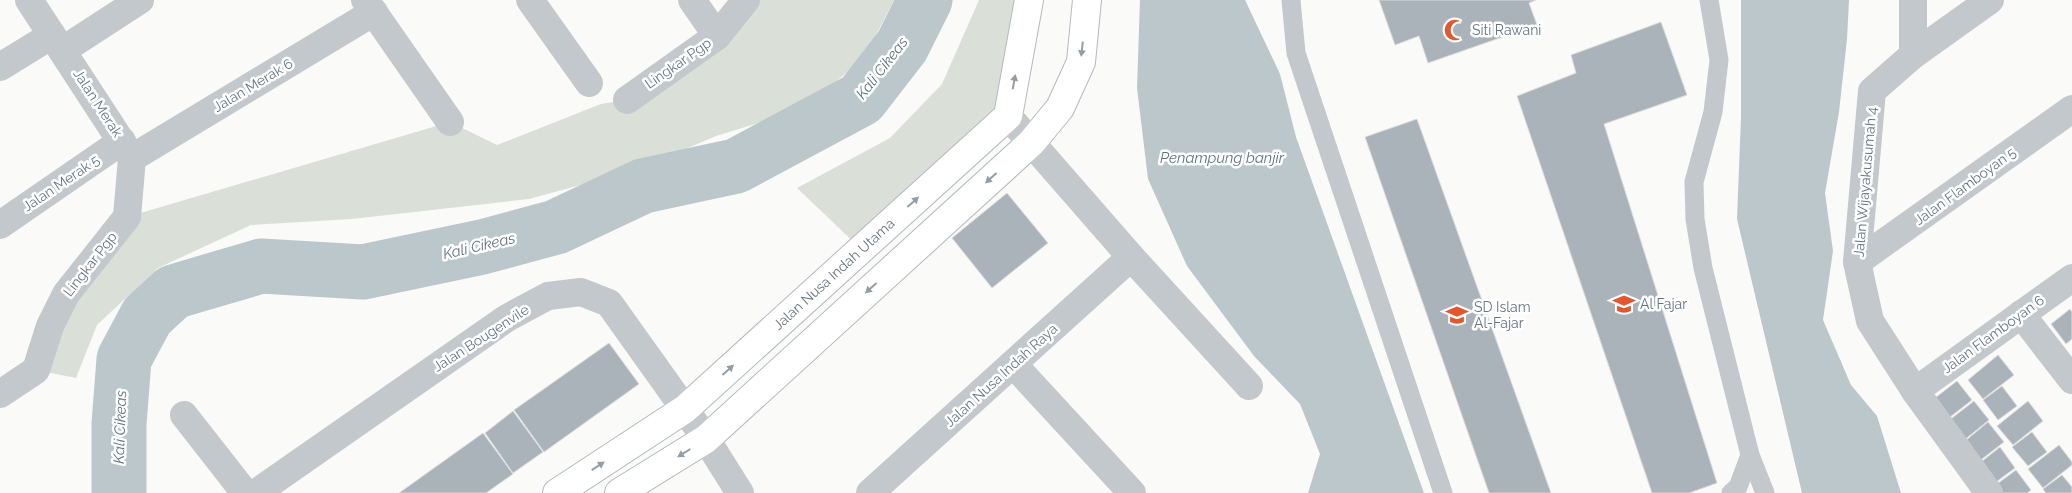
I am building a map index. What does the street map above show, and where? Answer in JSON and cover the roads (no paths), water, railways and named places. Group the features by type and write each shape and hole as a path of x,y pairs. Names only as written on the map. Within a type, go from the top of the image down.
{"street":[{"name":"Jalan Merak","path":"29,0 127,150"},
{"path":"0,68 57,42 140,0"},
{"path":"530,0 589,83"},
{"path":"692,0 717,36"},
{"name":"Lingkar Pgp","path":"627,100 717,36 746,0"},
{"path":"1029,0 1008,116 1249,386"},
{"path":"619,493 706,438 1031,143 1060,108 1081,62 1087,0"},
{"path":"1913,0 1913,55"},
{"name":"Jalan Wijayakusumah 4","path":"1989,493 1915,391 1870,320 1858,262 1872,91 1913,55 1990,0"},
{"path":"369,6 450,122"},
{"name":"Jalan Merak 6","path":"127,150 369,6"},
{"name":"Jalan Flamboyan 5","path":"1858,262 2072,109"},
{"name":"Jalan Nusa Indah Utama","path":"557,493 685,409 1008,116"},
{"name":"Lingkar Pgp","path":"0,394 36,370 50,326 66,294 127,218 127,150"},
{"name":"Jalan Merak 5","path":"0,225 127,150"},
{"name":"Jalan Nusa Indah Raya","path":"870,493 1131,256"},
{"name":"Jalan Flamboyan 6","path":"1915,391 2072,278"},
{"name":"Jalan Bougenvile","path":"256,493 507,318 548,296 581,292 609,303 706,438 740,493"},
{"path":"2021,314 2072,380"},
{"path":"1013,364 1132,493"},
{"path":"184,415 245,493"}],"lane":[{"path":"1292,0 1296,53 1443,493"},
{"path":"1709,0 1719,60 1713,112 1694,182 1695,219 1703,268 1750,455 1765,493"},
{"path":"1731,493 1738,487 1750,455"}],"water":[{"name":"Penampung banjir","path":"1140,0 1245,0 1280,74 1296,137 1424,493 1308,493 1320,454 1300,404 1254,356 1187,266 1148,179 1137,88"},
{"path":"1741,0 1849,0 1839,112 1825,193 1833,251 1823,320 1851,385 1877,416 1901,493 1802,493 1737,219 1741,117"}],"waterway":[{"name":"Kali Cikeas","path":"119,493 119,424 124,359 147,316 173,292 261,266 363,272 482,247 556,227 643,186 736,166 861,99 902,46 925,0"}],"place":[{"name":"Siti Rawani","path":"1455,30"},
{"name":"Al Fajar","path":"1624,304"},
{"name":"SD Islam Al-Fajar","path":"1457,315"}]}
